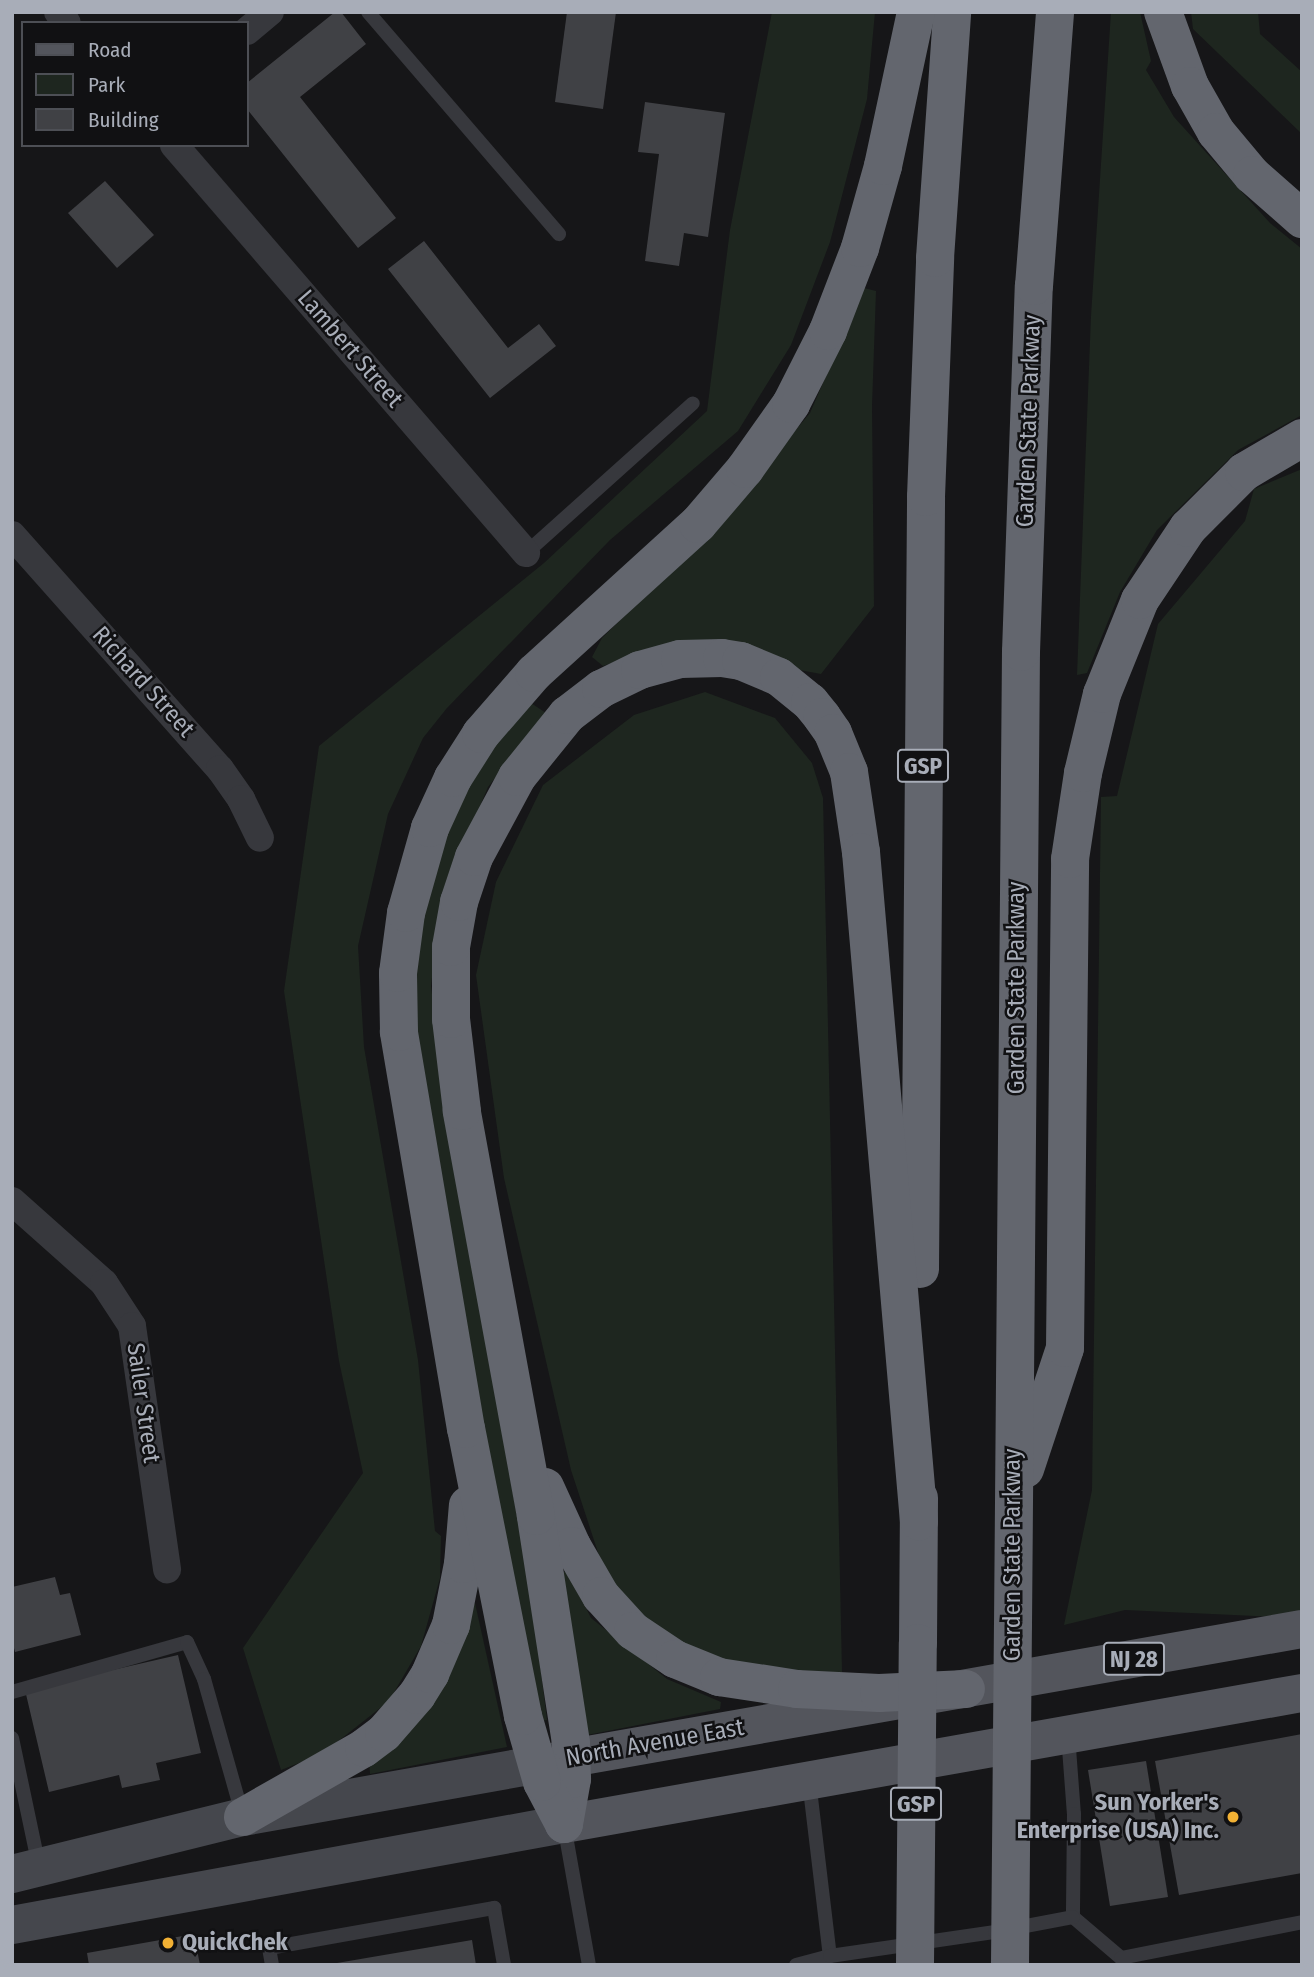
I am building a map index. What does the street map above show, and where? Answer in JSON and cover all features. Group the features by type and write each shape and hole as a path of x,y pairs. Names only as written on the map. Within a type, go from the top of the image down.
{"highway":[{"path":"564,1824 570,1801 554,1761 466,1429 399,1032 397,1003 401,943 419,856 453,778 497,714 534,673 698,524 745,468 790,404 828,331 860,248 883,166 916,12"},
{"name":"GSP","path":"915,1965 924,592 935,258 953,12"},
{"name":"Garden State Parkway","path":"1010,1965 1023,583 1034,286 1055,12"},
{"path":"1163,12 1190,86 1216,132 1252,175 1302,219"},
{"path":"1013,1504 1065,1348 1070,859 1083,773 1102,694 1140,600 1188,528 1244,472 1302,438"},
{"path":"554,1761 558,1651 458,1078 449,971 459,902 485,832 501,803 535,751 567,715 601,689 640,670 680,659 722,658 741,661 779,677 810,702 833,733 854,793 919,1521"},
{"path":"515,1398 541,1478 586,1571 616,1615 654,1647 719,1676 767,1685 879,1693 966,1689"},
{"path":"243,1817 364,1748 401,1716 430,1674 451,1625 463,1564 468,1495 466,1429"}],"main road":[{"name":"North Avenue East","path":"26,1870 243,1817 1302,1629"},
{"path":"12,1925 1302,1693"}],"street":[{"path":"248,30 270,12"},
{"name":"Lambert Street","path":"176,147 526,553"},
{"name":"Richard Street","path":"12,535 220,769 241,799 260,838"},
{"name":"Sailer Street","path":"12,1201 104,1283 132,1326 167,1570"}],"lane":[{"path":"368,12 559,234"},
{"path":"526,553 693,403"},
{"path":"12,1692 187,1642 204,1679 243,1817"},
{"path":"1068,1735 1074,1814 1073,1917"},
{"path":"12,1738 26,1870"},
{"path":"809,1781 830,1956"},
{"path":"564,1824 589,1965"},
{"path":"272,1965 269,1948 494,1908 504,1965"},
{"path":"1073,1917 1121,1958 1302,1922"},
{"path":"796,1965 830,1956 995,1932 1073,1917"}],"green space":[{"path":"772,12 875,12 867,99 830,242 791,345 738,431 610,540 447,708 423,738 388,814 358,946 364,1047 418,1360 435,1531 441,1536 440,1578 421,1646 389,1701 322,1754 281,1770 243,1648 363,1473 339,1361 284,991 319,746 544,563 707,411 730,230"},
{"path":"1111,12 1140,12 1151,61 1146,70 1174,117 1270,223 1302,249 1302,415 1238,450 1157,530 1120,592 1087,673 1077,675 1091,316"},
{"path":"1191,12 1258,12 1260,34 1302,72 1302,134 1193,29"},
{"path":"864,288 876,291 872,406 874,606 821,674 664,645 603,666 592,657 602,638 709,533 810,413"},
{"path":"1302,469 1302,1618 1125,1610 1064,1625 1092,1490 1101,797 1117,796 1158,624 1245,521 1254,489"},
{"path":"705,692 775,718 812,763 823,798 842,1672 799,1673 732,1665 674,1643 610,1589 571,1470 504,1178 476,975 496,882 543,785 634,715"},
{"path":"525,699 546,713 488,787 450,877 438,927 431,986 449,1131 533,1607 547,1720 536,1722 409,1028 414,919 443,831 482,753"},
{"path":"558,1572 568,1572 591,1618 667,1679 721,1702 720,1709 587,1735"},
{"path":"475,1603 507,1747 370,1774 369,1761"}],"building":[{"path":"335,12 341,12 366,44 300,97 396,218 358,248 248,110 248,82"},
{"path":"567,12 616,12 603,109 555,102"},
{"path":"645,102 725,113 708,237 684,233 679,266 645,261 659,154 638,152"},
{"path":"105,181 154,235 117,268 68,213"},
{"path":"424,241 508,348 539,324 556,346 490,398 388,269"},
{"path":"55,1577 60,1595 70,1593 81,1635 15,1652 12,1640 12,1587"},
{"path":"178,1655 201,1753 156,1763 160,1780 122,1788 119,1775 49,1792 25,1690"},
{"name":"Sun Yorker's Enterprise (USA) Inc.","path":"1302,1734 1302,1873 1179,1895 1155,1761"},
{"path":"1146,1761 1168,1897 1110,1906 1088,1770"},
{"name":"QuickChek","path":"194,1934 200,1965 89,1965 87,1953"},
{"name":"QuickChek","path":"472,1940 476,1965 337,1965 337,1963"}],"place":[{"name":"Sun Yorker's Enterprise (USA) Inc.","path":"1233,1817"},
{"name":"QuickChek","path":"168,1943"}]}
